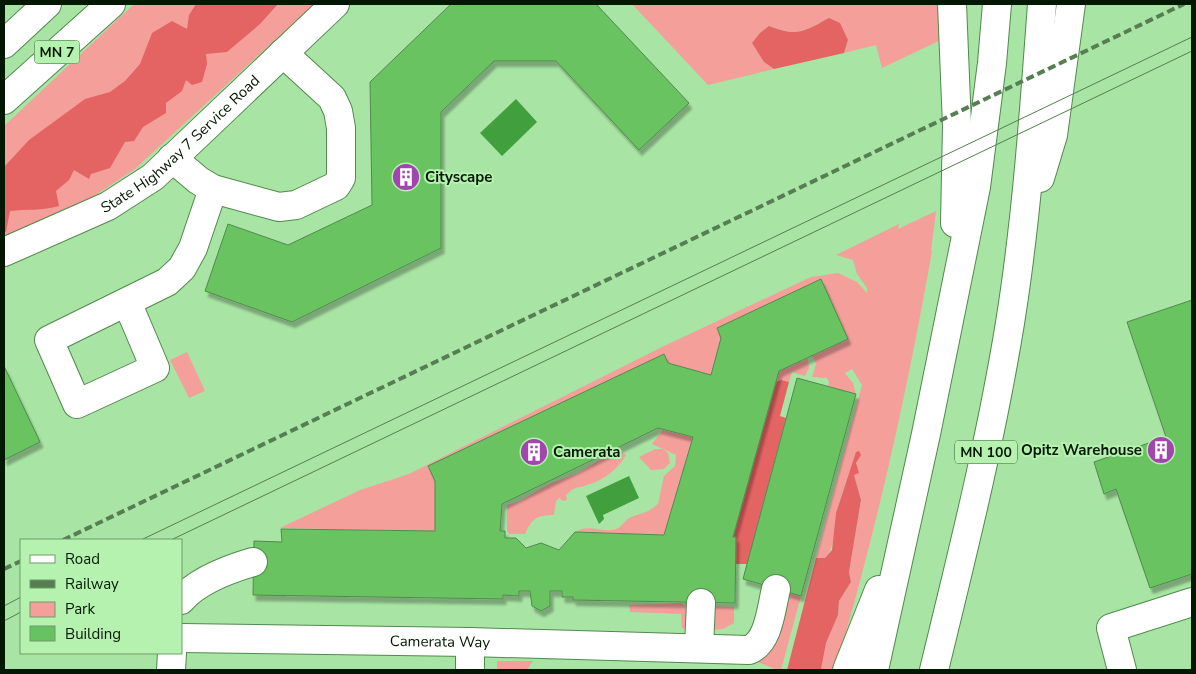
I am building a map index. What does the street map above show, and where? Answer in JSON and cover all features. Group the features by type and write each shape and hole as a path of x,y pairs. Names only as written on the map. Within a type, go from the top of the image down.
{"main road":[{"name":"MN 7","path":"4,44 47,4"},
{"name":"MN 7","path":"4,100 111,4"},
{"name":"State Highway 7 Service Road","path":"4,252 108,206 153,177 335,4"},
{"path":"952,4 957,126 955,292"},
{"path":"874,670 890,605 904,528 926,434 976,187 992,63 997,4"},
{"name":"MN 100","path":"934,670 986,453 1010,323 1023,231 1042,4"},
{"path":"1023,231 1053,134 1071,4"},
{"path":"172,158 198,180 213,189 279,207 296,205 336,186 341,178 341,128 338,111 332,98 283,53"},
{"path":"127,302 168,282 182,268 193,248 213,189"},
{"path":"847,670 904,528"},
{"path":"182,599 191,589 236,567 254,562"},
{"name":"Camerata Way","path":"182,638 470,642 699,647 748,650 757,647 765,632 776,589"},
{"path":"699,647 701,602"},
{"path":"1122,670 1111,628 1192,602"},
{"path":"470,642 470,670"},
{"path":"171,670 172,654"}],"green space":[{"path":"134,4 314,4 135,169 94,196 4,239 4,126"},
{"path":"632,4 946,4 947,37 882,68 876,45 844,53 848,40 829,18 806,30 794,32 769,26 764,62 774,69 708,85"},
{"path":"936,211 932,251 901,410 864,566 835,670 820,670 826,643 838,615 839,601 851,582 849,572 861,500 854,475 859,451 837,510 834,536 829,553 825,558 816,558 862,385 852,369 845,373 853,383 856,394 828,386 827,378 812,377 816,364 812,356 848,339 821,279 721,338 711,375 668,363 664,354 428,466 435,481 435,531 280,528 360,490 409,474 662,347 811,277 838,273 857,282 867,293 867,288 857,274 853,260 836,255 899,224 898,229"},
{"path":"187,352 205,391 189,398 170,360"},
{"path":"808,358 809,368 805,376 792,372 789,382 781,380 776,382 779,371"},
{"path":"663,430 693,437 664,535 575,532 586,528 616,529 631,517 648,511 658,504 664,476 675,466 676,455 652,444"},
{"path":"655,449 663,449 668,453 670,463 664,469 651,470 639,457"},
{"path":"620,451 626,455 610,474 593,483 572,490 566,495 567,500 563,501 559,498 556,501 554,515 536,518 530,524 525,534 509,534 507,531 507,505 520,501 549,484 578,473 606,456 608,458 618,455"},
{"path":"788,593 801,596 781,670 778,670 755,661"},
{"path":"681,603 686,606 686,629 682,628 681,614 630,612 629,605"},
{"path":"712,606 734,607 734,623 723,629 712,630"},
{"path":"497,661 533,661 527,670 497,670"}],"shaded area":[{"path":"196,4 278,4 260,24 227,52 206,54 207,64 202,82 192,85 186,80 182,91 166,103 166,113 143,127 134,141 125,142 110,168 91,174 89,179 74,170 69,180 56,191 59,206 10,211 6,232 4,231 4,167 29,140 85,99 110,92 125,81 140,64 152,33 172,21 187,29 189,15"},
{"path":"829,18 840,23 848,40 844,53 774,69 764,62 752,43 769,26 794,32 806,30"},
{"path":"516,99 537,122 502,156 480,133"},
{"path":"781,380 789,382 780,416 786,418 747,564 735,564 736,537 733,537 776,382"},
{"path":"859,451 861,455 856,463 859,473 854,475 861,500 849,572 851,582 839,601 838,615 826,643 821,669 787,670 816,558 825,558 832,550 836,513 856,452"},
{"path":"629,476 639,498 603,515 604,519 599,524 586,496"}],"building":[{"name":"Cityscape","path":"451,4 596,4 689,103 639,150 556,61 494,61 441,112 441,248 292,322 205,291 228,224 288,245 372,205 370,82"},
{"name":"Camerata","path":"821,279 848,339 779,371 733,537 736,537 735,603 573,600 573,597 562,597 562,591 550,591 550,606 541,611 532,606 530,591 519,591 519,596 503,595 503,599 253,595 254,541 282,542 281,529 435,531 435,481 428,466 664,354 668,363 711,375 721,338 717,328","holes":["658,428 693,437 664,535 575,532 559,550 541,543 526,548 516,538 505,538 505,531 500,531 502,504"]},
{"name":"Opitz Warehouse","path":"1192,300 1192,574 1150,588 1116,489 1104,494 1094,462 1166,437 1127,322"},
{"path":"4,366 40,442 4,460"},
{"path":"797,378 856,394 801,596 743,579"}],"tram line":[{"path":"143,539 1192,37"},
{"path":"173,539 1192,51"},
{"path":"4,606 20,598"},
{"path":"4,621 20,613"}],"railway":[{"path":"65,539 1184,4"},
{"path":"4,569 20,561"}],"place":[{"name":"Cityscape","path":"406,177"},
{"name":"Opitz Warehouse","path":"1161,450"},
{"name":"Camerata","path":"534,452"}]}
